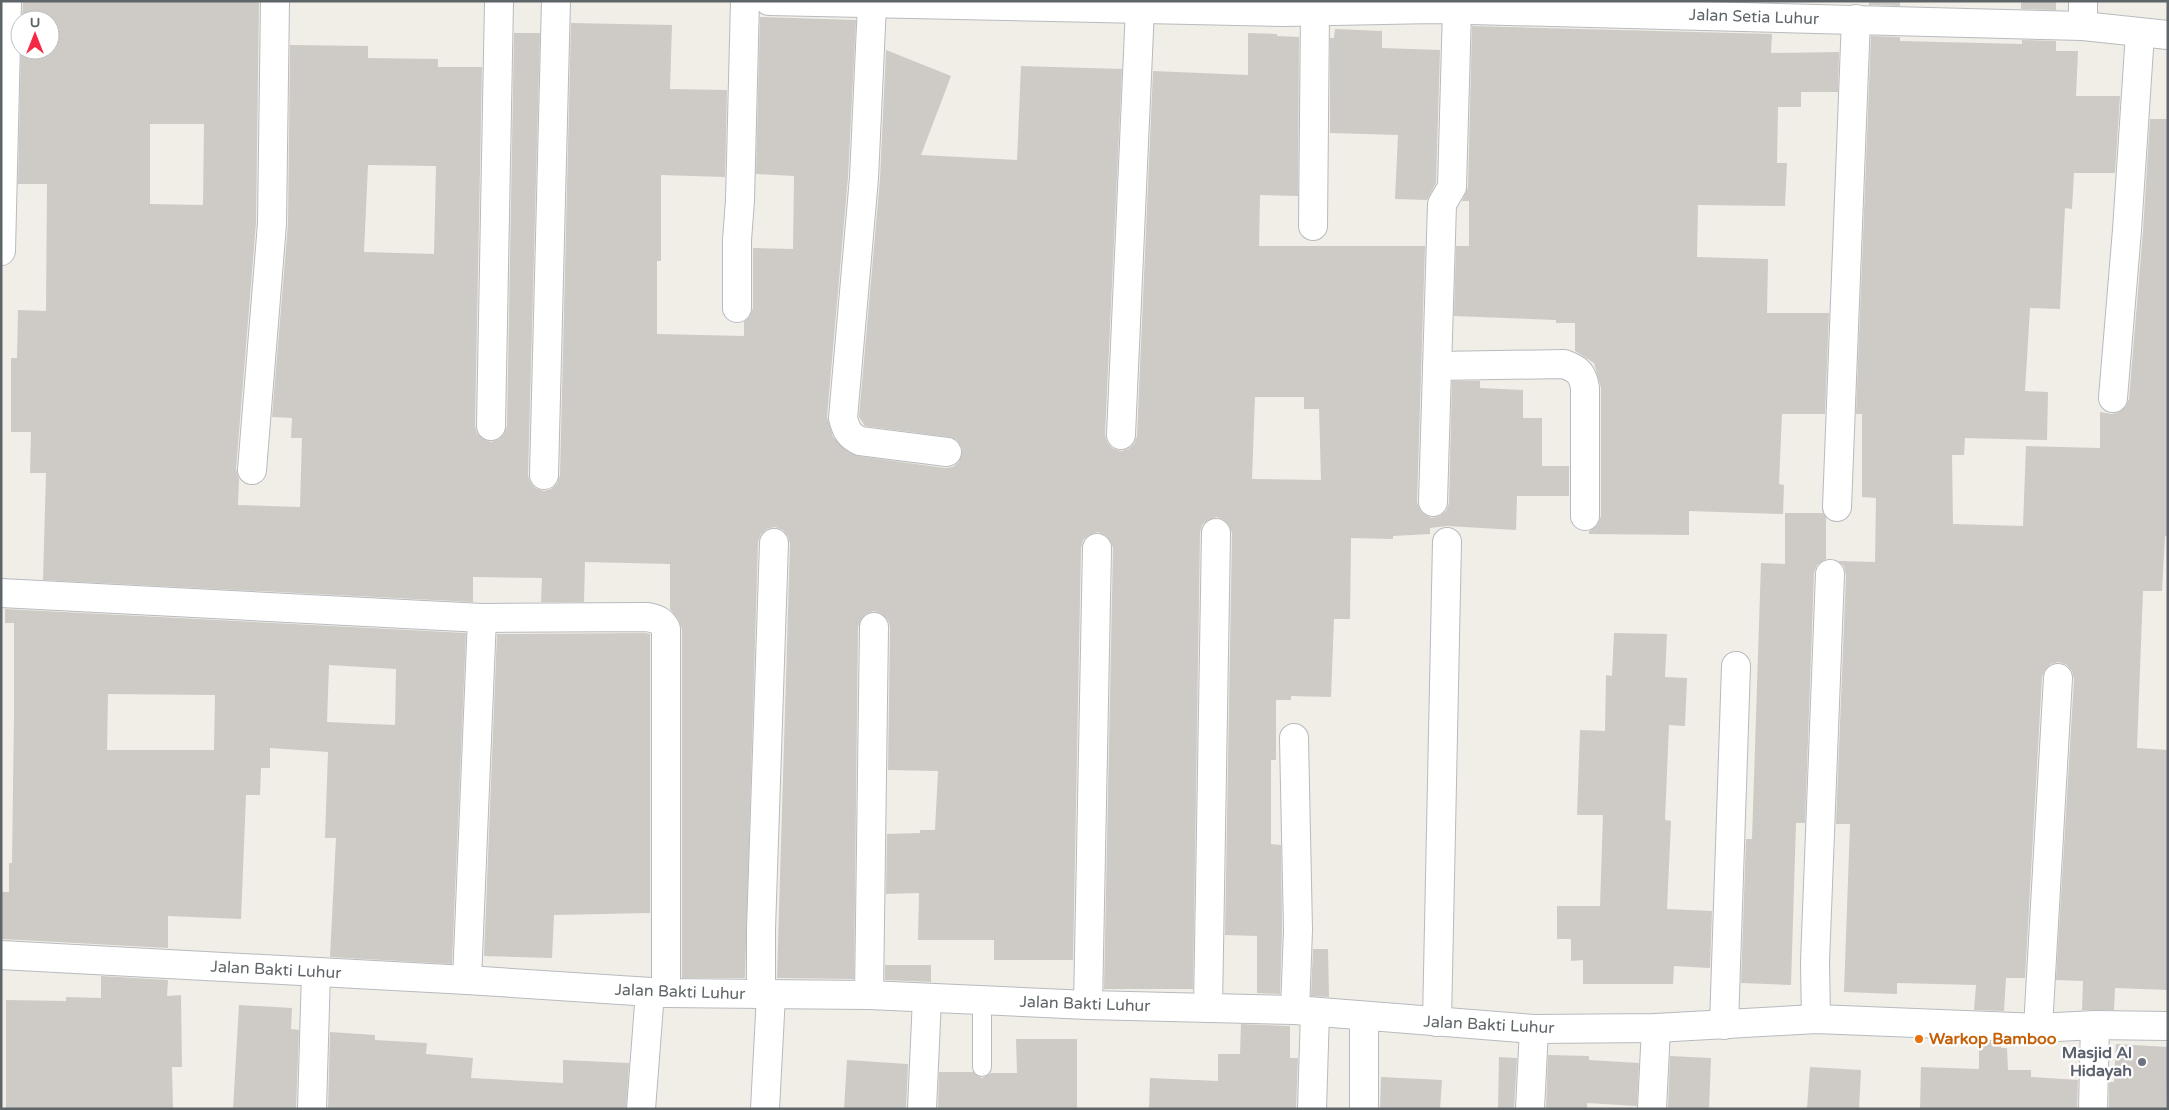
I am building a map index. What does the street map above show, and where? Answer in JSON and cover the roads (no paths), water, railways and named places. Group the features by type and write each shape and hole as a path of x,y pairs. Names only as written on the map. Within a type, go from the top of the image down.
{"street":[{"path":"1,250 7,1"},
{"path":"252,470 272,224 275,1"},
{"path":"490,426 499,1"},
{"path":"544,475 556,1"},
{"path":"737,308 737,240 740,200 745,1"},
{"name":"Jalan Setia Luhur","path":"769,1 1045,4 1140,8 1185,5 1299,8 1563,6 1803,10 1856,20 2083,14 2140,33 2168,35"},
{"path":"860,3 864,178 843,418 846,430 851,437 860,441 947,452"},
{"path":"1433,502 1442,204 1452,187 1442,7"},
{"path":"1121,435 1140,8"},
{"path":"1299,8 1312,226"},
{"path":"1837,507 1856,20"},
{"path":"2112,398 2127,230 2140,33"},
{"path":"1437,366 1564,364 1578,371 1583,377 1585,388 1586,516"},
{"path":"1208,1008 1216,533"},
{"path":"1437,1022 1447,542"},
{"path":"765,1109 766,995 762,919 774,544"},
{"path":"1088,1005 1097,548"},
{"path":"1816,1018 1815,962 1830,574"},
{"path":"1,593 482,618 647,617 663,623 666,629 658,992 641,1109"},
{"path":"467,980 482,618"},
{"path":"870,995 874,627"},
{"path":"1724,1025 1736,666"},
{"path":"2038,1028 2058,678"},
{"path":"1294,738 1298,930 1312,1109"},
{"name":"Jalan Bakti Luhur","path":"1,955 658,992 870,995 1088,1005 1305,1011 1534,1029 1656,1028 1816,1018 2038,1028 2095,1025 2168,1026"},
{"path":"312,1109 316,972"},
{"path":"922,1109 928,998"},
{"path":"1364,1017 1364,1109"},
{"path":"2094,1109 2095,1025"},
{"path":"1652,1109 1656,1028"},
{"path":"1530,1109 1534,1029"}],"lane":[{"path":"982,1000 982,1067"}],"place":[{"name":"Warkop Bamboo","path":"1919,1039"},
{"name":"Masjid Al Hidayah","path":"2142,1062"}]}
